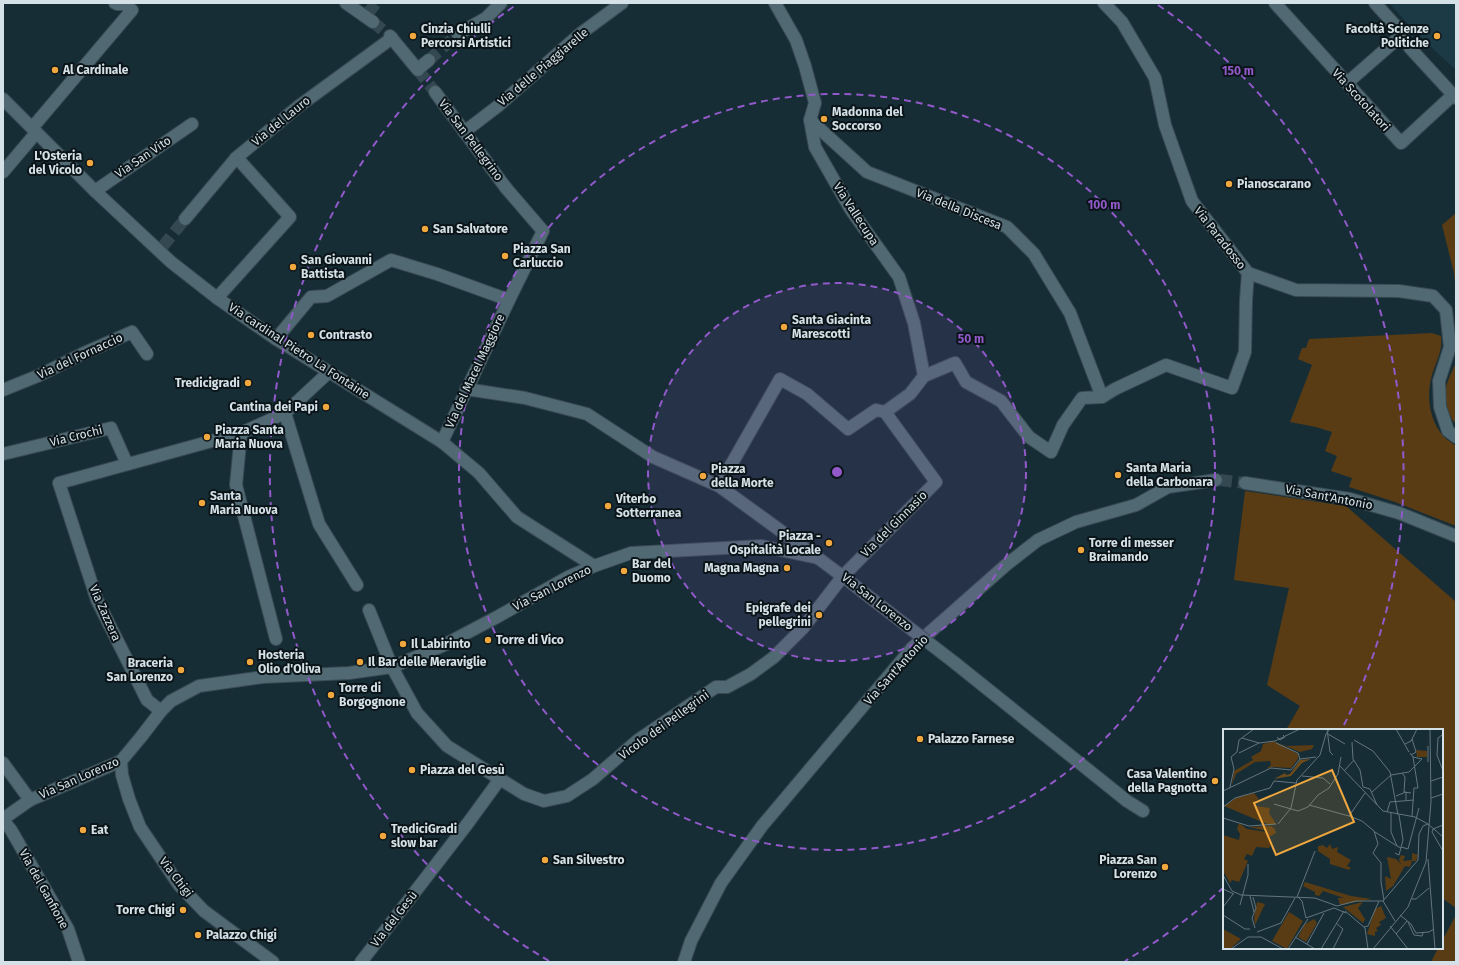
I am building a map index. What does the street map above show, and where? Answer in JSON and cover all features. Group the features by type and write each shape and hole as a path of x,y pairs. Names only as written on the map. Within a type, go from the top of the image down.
{"street":[{"path":"3,172 34,131 132,10 124,4 115,3"},
{"path":"346,3 369,17"},
{"path":"458,34 486,18 501,3"},
{"name":"Via delle Piaggiarelle","path":"464,132 498,106 580,34 622,3"},
{"name":"Via Vallecupa","path":"775,3 796,40 805,66 815,103 810,120 815,147 851,210 899,277 914,323 924,376"},
{"name":"Via Paradosso","path":"1104,3 1122,22 1155,78 1165,125 1192,201 1248,273 1296,290 1400,291 1433,296 1446,310 1450,347 1439,381 1440,407 1448,431 1456,437"},
{"name":"Via Scotolatori","path":"1275,3 1401,143 1454,97 1410,48"},
{"path":"1347,83 1403,34 1375,3"},
{"name":"Via del Lauro","path":"185,219 236,158 299,106 391,37 418,70 429,60"},
{"name":"Via San Pellegrino","path":"435,92 506,188 543,232 509,300"},
{"name":"Via cardinal Pietro La Fontaine","path":"3,98 95,191 217,298 276,339 442,442 479,473 517,517 594,566"},
{"name":"Via della Discesa","path":"810,120 867,172 1007,228 1034,254 1070,313 1102,397"},
{"name":"Via San Vito","path":"95,191 192,124"},
{"path":"217,298 290,217 236,158"},
{"path":"276,339 311,297 326,296 391,260 437,274 509,300"},
{"path":"719,486 780,378 807,394 848,428 876,410 885,412 910,394 924,376 955,363 966,382 1001,401 1029,437 1052,452 1063,425 1082,398 1102,397 1115,389 1166,365 1232,388 1245,352 1248,273"},
{"name":"Via del Macel Maggiore","path":"442,442 509,300"},
{"name":"Via del Fornaccio","path":"3,390 40,375 82,354 132,332 147,354"},
{"path":"121,465 241,432 285,413 329,372"},
{"path":"466,389 525,398 587,414 653,457 719,486 818,558"},
{"name":"Via del Ginnasio","path":"846,579 936,482 885,412"},
{"path":"285,413 319,524 357,585"},
{"name":"Via Crochi","path":"3,454 111,428 121,465"},
{"path":"241,432 236,485 276,639"},
{"name":"Via Zazzera","path":"121,465 59,483 97,600 147,700 161,711"},
{"name":"Via Sant'Antonio","path":"684,962 691,941 721,883 762,826 912,648 1006,565 1038,540 1076,522 1136,505 1168,487 1218,480"},
{"name":"Via Sant'Antonio","path":"1245,482 1350,499 1399,513 1456,536"},
{"name":"Via San Lorenzo","path":"3,819 30,800 121,761 161,711 171,701 199,686 263,677 349,673 392,667 442,646 568,577 594,566 631,554 762,546 818,558 955,662 1127,801 1143,811"},
{"name":"Vicolo dei Pellegrini","path":"500,779 524,794 544,801 567,796 593,779 638,740 716,687 727,687 751,674 774,657 803,628 846,579"},
{"path":"369,610 392,667 417,712 447,746 500,779"},
{"name":"Via Chigi","path":"121,761 122,775 129,799 140,827 179,885 204,911 273,962"},
{"path":"3,763 30,800"},
{"name":"Via del Gesù","path":"361,962 428,876 500,779"},
{"name":"Via del Ganfione","path":"3,819 11,830 68,929 79,962"}],"shaded area":[{"name":"Facoltà Scienze Politiche","path":"1389,3 1456,3 1456,70 1416,33"},
{"path":"1456,213 1456,293 1454,273 1442,225"},
{"path":"1432,333 1441,336 1441,341 1440,351 1430,383 1430,408 1439,430 1445,438 1456,446 1456,526 1395,502 1349,487 1352,478 1331,471 1337,456 1325,451 1332,432 1290,422 1312,365 1298,359 1302,348 1306,348 1309,339"},
{"path":"1456,362 1456,423 1449,413 1446,405 1445,392"},
{"path":"1245,491 1346,506 1456,602 1456,908 1443,899 1443,729 1287,729 1300,706 1267,685 1289,588 1234,580"},
{"path":"1456,915 1456,962 1431,962 1438,949 1443,949 1443,939"}],"tunnel":[{"path":"368,13 376,3"},
{"path":"373,22 390,36"},
{"path":"429,60 458,34"},
{"path":"418,70 435,92"},
{"path":"163,246 185,219"},
{"path":"1220,480 1245,483"}],"place":[{"name":"Cinzia Chiulli Percorsi Artistici","path":"413,36"},
{"name":"Facoltà Scienze Politiche","path":"1437,36"},
{"name":"Al Cardinale","path":"55,70"},
{"name":"Madonna del Soccorso","path":"824,119"},
{"name":"L'Osteria del Vicolo","path":"90,163"},
{"name":"Pianoscarano","path":"1229,184"},
{"name":"San Salvatore","path":"425,229"},
{"name":"Piazza San Carluccio","path":"505,256"},
{"name":"San Giovanni Battista","path":"293,267"},
{"name":"Santa Giacinta Marescotti","path":"784,327"},
{"name":"Contrasto","path":"311,335"},
{"name":"Tredicigradi","path":"248,383"},
{"name":"Cantina dei Papi","path":"326,407"},
{"name":"Piazza Santa Maria Nuova","path":"207,437"},
{"name":"Santa Maria della Carbonara","path":"1118,475"},
{"name":"Piazza della Morte","path":"703,476"},
{"name":"Santa Maria Nuova","path":"202,503"},
{"name":"Viterbo Sotterranea","path":"608,506"},
{"name":"Piazza - Ospitalità Locale","path":"829,543"},
{"name":"Torre di messer Braimando","path":"1081,550"},
{"name":"Magna Magna","path":"787,568"},
{"name":"Bar del Duomo","path":"624,571"},
{"name":"Epigrafe dei pellegrini","path":"819,615"},
{"name":"Torre di Vico","path":"488,640"},
{"name":"Il Labirinto","path":"403,644"},
{"name":"Hosteria Olio d'Oliva","path":"250,662"},
{"name":"Il Bar delle Meraviglie","path":"360,662"},
{"name":"Braceria San Lorenzo","path":"181,670"},
{"name":"Torre di Borgognone","path":"331,695"},
{"name":"Palazzo Farnese","path":"920,739"},
{"name":"Piazza del Gesù","path":"412,770"},
{"name":"Casa Valentino della Pagnotta","path":"1215,781"},
{"name":"Eat","path":"83,830"},
{"name":"TrediciGradi slow bar","path":"383,836"},
{"name":"San Silvestro","path":"545,860"},
{"name":"Piazza San Lorenzo","path":"1165,867"},
{"name":"Torre Chigi","path":"183,910"},
{"name":"Palazzo Chigi","path":"198,935"}]}
